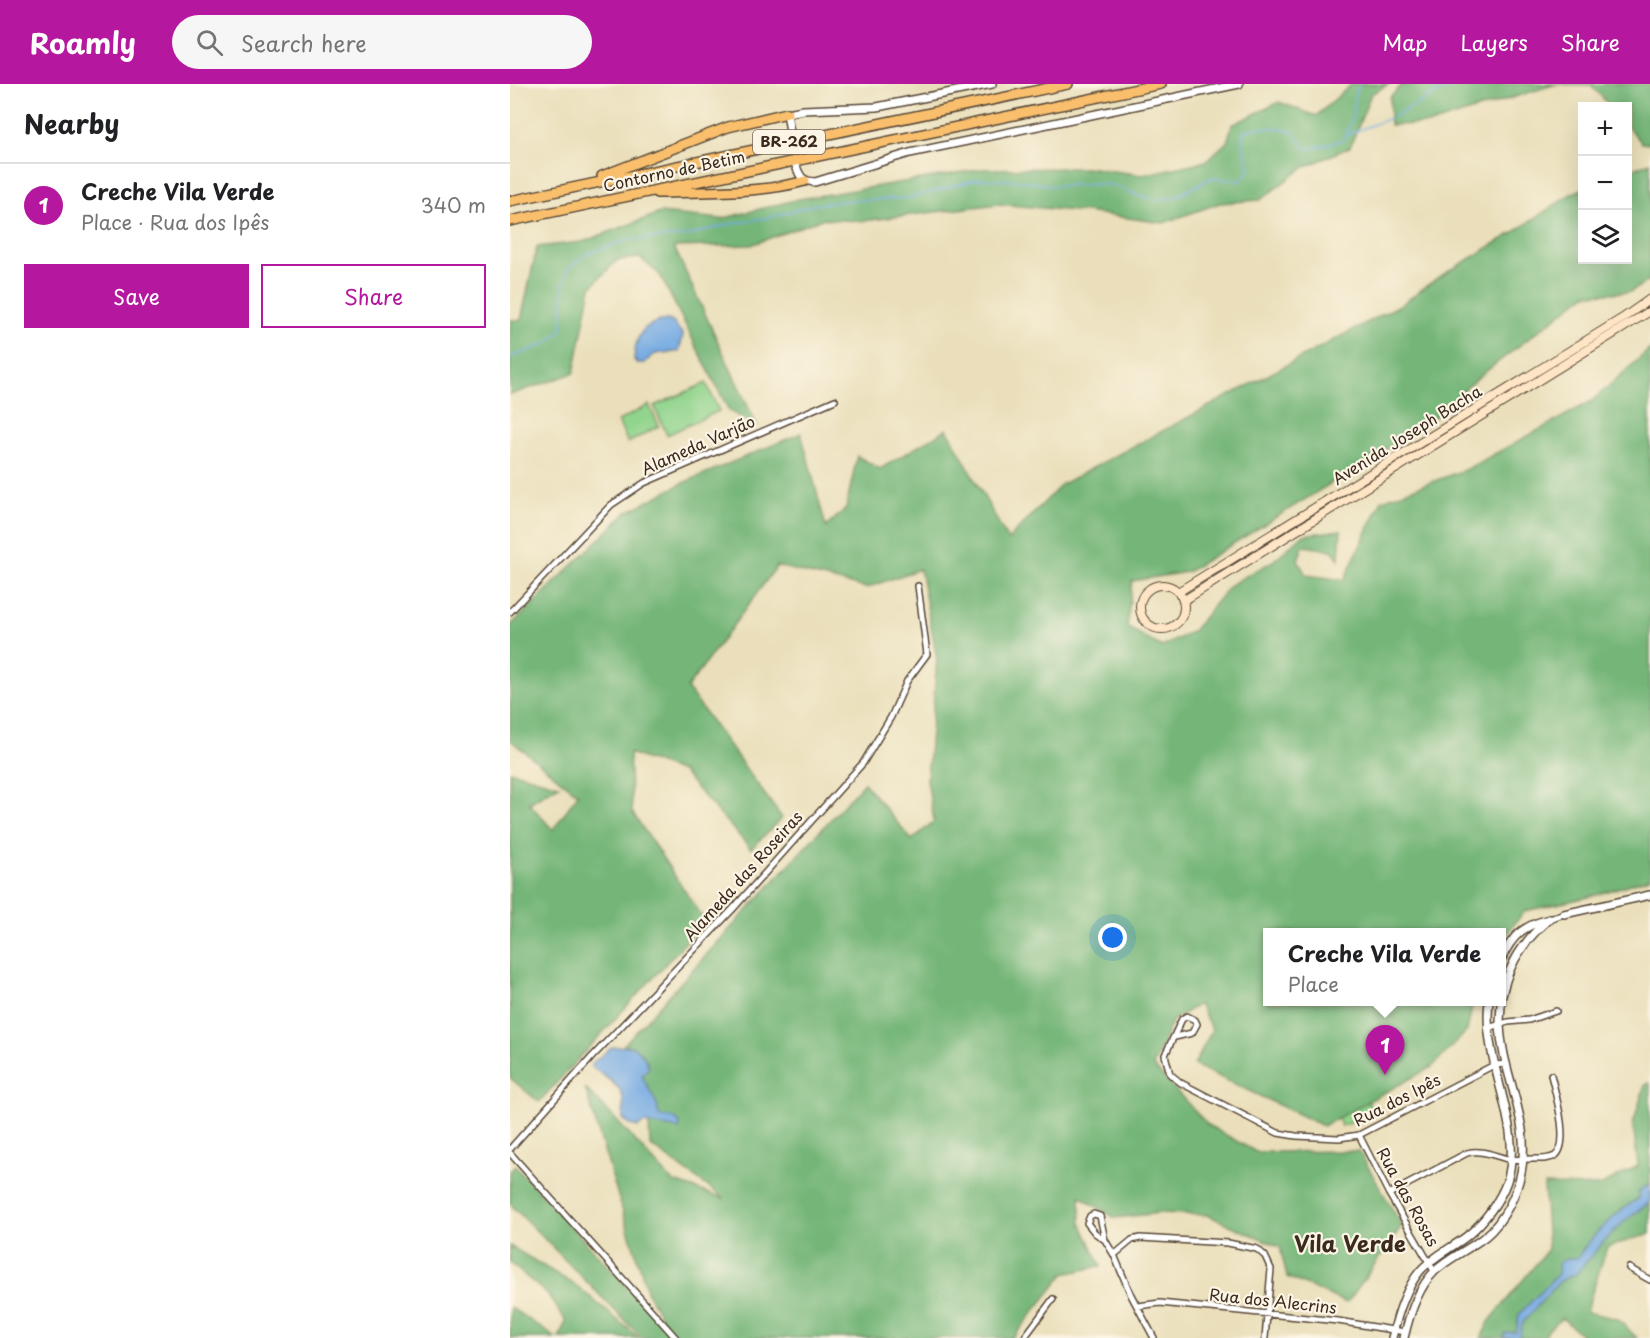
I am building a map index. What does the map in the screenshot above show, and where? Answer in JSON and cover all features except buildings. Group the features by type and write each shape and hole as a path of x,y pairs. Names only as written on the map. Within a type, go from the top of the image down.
{"highway":[{"name":"Contorno de Betim","path":"510,201 1068,84"},
{"name":"Contorno de Betim","path":"510,221 1161,84"},
{"path":"579,186 728,127 787,113"},
{"path":"633,194 739,190 789,186 805,182"}],"main road":[{"name":"Avenida Joseph Bacha","path":"1178,592 1623,318 1650,299"},
{"name":"Avenida Joseph Bacha","path":"1183,601 1650,311"},
{"path":"1166,585 1178,592 1183,601 1183,615 1174,626 1160,629 1153,627 1143,618 1140,604 1146,591 1151,587 1166,585"}],"street":[{"path":"790,132 787,113 802,110 877,107 956,88 992,84"},
{"name":"BR-262","path":"796,166 800,177 805,182 815,182 910,153 1239,84"},
{"name":"Alameda Varjão","path":"510,612 611,505 644,483 835,400"},
{"name":"Alameda das Roseiras","path":"510,1151 592,1057 732,910 863,763 891,717 907,681 927,654 918,586"},
{"path":"1506,952 1518,933 1529,924 1650,895"},
{"path":"1506,979 1523,946 1549,919"},
{"path":"1393,1334 1400,1309 1418,1273 1467,1236 1487,1216 1508,1180 1510,1129 1487,1028 1489,1006"},
{"path":"1404,1335 1413,1308 1429,1277 1434,1271 1482,1240 1500,1220 1519,1183 1523,1159 1523,1125 1500,1024 1502,1006"},
{"path":"1487,1028 1529,1020 1556,1011"},
{"name":"Rua dos Ipês","path":"1175,1037 1192,1033 1197,1024 1195,1020 1187,1016 1182,1019 1175,1037 1166,1050 1165,1061 1170,1074 1181,1083 1278,1133 1296,1136 1339,1138 1359,1135 1494,1065 1508,1064"},
{"path":"1389,1194 1467,1153 1478,1150 1510,1159 1550,1158 1556,1155 1561,1149 1561,1125 1551,1075"},
{"name":"Rua das Rosas","path":"1359,1135 1389,1194 1434,1271"},
{"path":"510,1151 676,1338"},
{"path":"1105,1240 1089,1227 1090,1216 1094,1214 1100,1216 1105,1240 1154,1338"},
{"path":"1114,1255 1132,1240 1140,1238 1228,1243 1257,1249 1265,1256 1271,1269 1265,1338"},
{"path":"1629,1268 1650,1280"},
{"path":"1024,1338 1053,1299"},
{"name":"Rua dos Alecrins","path":"1138,1306 1160,1303 1338,1321 1404,1335"}],"green space":[{"path":"1352,84 1389,84 1371,94 1350,147 1303,168 1260,200 1220,203 1163,223 1086,212 998,204 863,221 822,219 751,245 674,247 757,426 729,411 660,275 640,258 617,260 591,287 574,373 510,395 510,320 521,320 537,247 582,242 660,213 721,219 799,199 983,169 1093,168 1142,175 1206,161 1227,142 1232,125 1279,102 1316,116"},
{"path":"1403,84 1556,84 1430,124 1390,125 1390,97"},
{"path":"1556,84 1650,84 1650,144 1642,143 1632,132 1632,102 1606,102 1591,85"},
{"path":"1650,162 1650,280 1630,292 1586,294 1475,380 1426,425 1187,572 1132,581 1127,627 1162,647 1193,631 1230,585 1273,561 1303,535 1341,530 1339,559 1332,550 1303,546 1298,560 1306,575 1344,580 1382,500 1467,469 1592,401 1650,349 1650,878 1589,897 1525,911 1506,934 1506,928 1263,928 1263,1006 1472,1006 1467,1031 1432,1067 1323,1126 1194,1065 1212,1030 1199,1004 1173,1020 1153,1066 1208,1125 1256,1152 1359,1151 1402,1226 1347,1303 1287,1277 1280,1247 1207,1215 1160,1213 1115,1218 1080,1196 1081,1223 1101,1266 1064,1274 1013,1338 642,1338 510,1204 510,1171 515,1166 669,1332 648,1294 585,1088 672,1181 725,1199 650,1145 648,1102 617,1052 864,783 912,840 934,821 927,780 937,659 920,569 866,588 777,566 687,688 782,818 751,849 682,772 629,753 632,812 705,921 539,1102 510,1078 510,771 559,785 529,803 553,830 578,794 510,740 510,626 627,512 683,483 801,433 826,527 846,508 857,456 880,469 947,429 1008,540 1062,484 1402,304 1436,279 1511,234 1578,191 1578,264 1632,264 1632,169"},
{"path":"706,383 719,411 667,435 654,406"},
{"path":"649,405 659,426 628,443 618,421"},
{"path":"1358,1067 1373,1116 1341,1126 1325,1077"},
{"path":"1650,1083 1650,1234 1607,1247 1586,1312 1618,1319 1637,1338 1585,1338 1562,1318 1546,1332 1544,1338 1481,1338 1489,1322 1548,1249 1544,1185 1600,1186 1638,1166 1633,1124 1645,1084"},
{"path":"510,1246 577,1286 639,1338 559,1338 566,1321 548,1295 510,1263"},
{"path":"510,1307 556,1338 510,1338"}],"water":[{"path":"668,320 673,322 683,335 679,351 658,353 645,363 637,363 634,360 636,344 642,332 652,324"},
{"path":"630,1046 642,1054 649,1067 642,1076 657,1104 659,1116 674,1118 680,1123 679,1129 644,1123 638,1127 630,1125 623,1119 623,1099 618,1087 592,1067 592,1063 612,1047"},
{"path":"1650,1184 1650,1202 1605,1240 1577,1273 1560,1281 1523,1322 1519,1338 1503,1338 1505,1333 1516,1332 1519,1314 1558,1274 1558,1264 1566,1258 1577,1258 1590,1240 1621,1211 1639,1198 1639,1191"}],"waterway":[{"path":"510,358 549,342 562,330 563,284 568,269 586,254 627,240 686,236 813,205 909,198 979,179 1023,181 1054,186 1103,184 1118,186 1136,195 1159,200 1176,197 1211,178 1241,181 1250,170 1242,142 1244,131 1268,128 1287,130 1296,135 1304,148 1310,149 1343,140 1352,119 1356,91 1360,84"},
{"path":"1346,135 1393,117 1442,90 1460,84"}],"tunnel":[{"path":"791,138 796,165"}],"place":[{"name":"Creche Vila Verde","path":"1385,1075"}],"district":[{"name":"Vila Verde","path":"1350,1244"}]}
